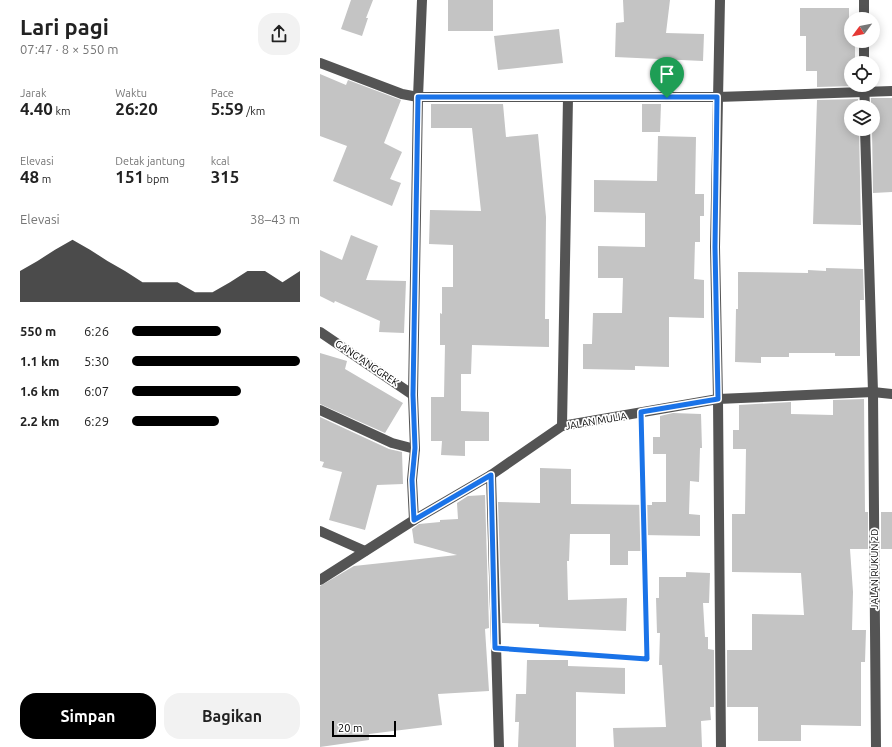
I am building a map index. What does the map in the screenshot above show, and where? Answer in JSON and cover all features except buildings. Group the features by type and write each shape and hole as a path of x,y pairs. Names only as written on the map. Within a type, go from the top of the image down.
{"street":[{"path":"414,520 412,480 415,448 413,395 418,97 422,0"},
{"path":"720,0 715,247 721,747"},
{"path":"864,0 864,12"},
{"path":"320,63 402,94 418,97 717,97 844,90"},
{"path":"880,90 892,91"},
{"path":"562,426 568,98"},
{"name":"JALAN RUKUN 2D","path":"865,136 873,392 876,747"},
{"name":"GANG ANGGREK","path":"320,332 413,395"},
{"name":"JALAN MULIA","path":"320,580 414,520 491,475 562,426 718,399 873,392 892,394"},
{"path":"320,410 392,443 415,448"},
{"path":"491,475 499,747"},
{"path":"320,531 365,551"}],"path":[{"path":"495,648 647,659 641,412"}],"route":[{"path":"418,97 667,98 717,97 715,247 718,399 641,412 647,659 495,648 491,475 414,520 412,480 415,448 413,395 418,97"}]}
